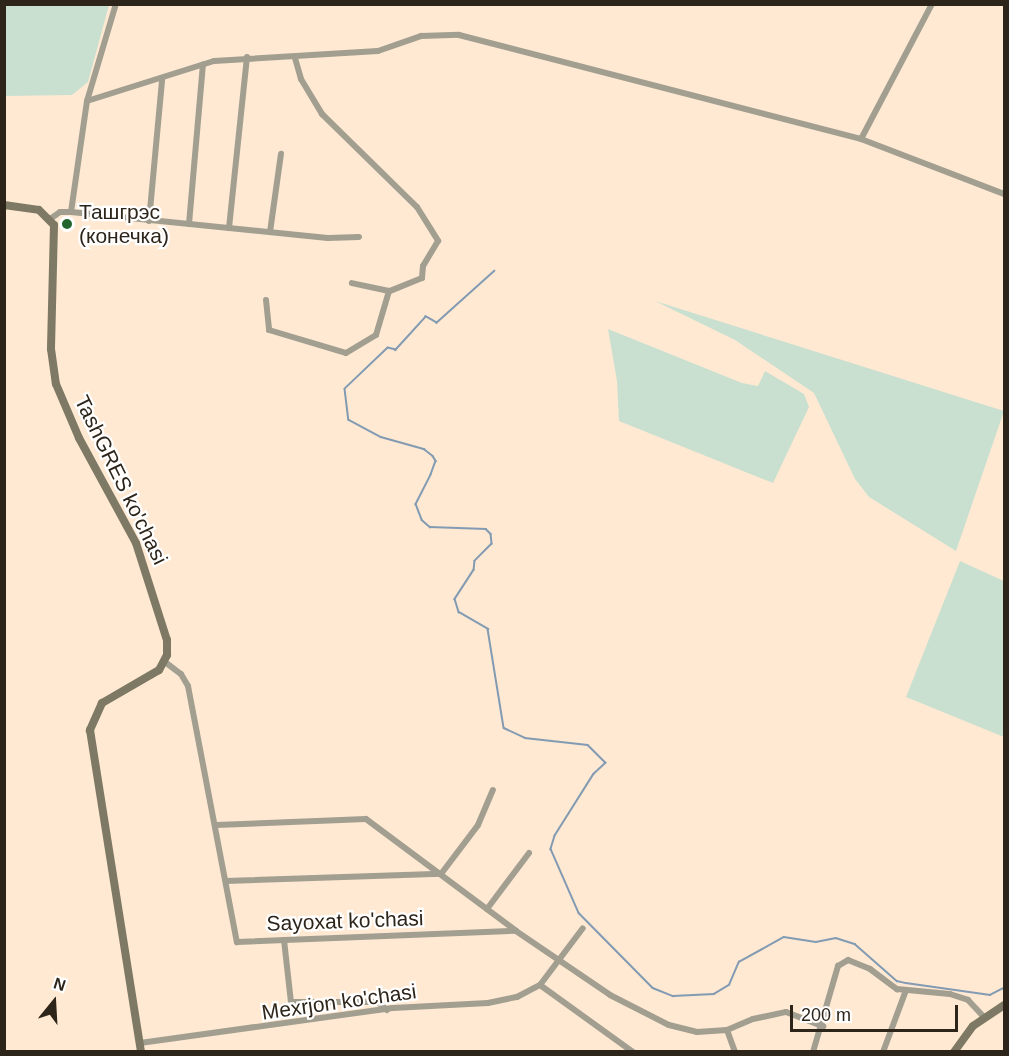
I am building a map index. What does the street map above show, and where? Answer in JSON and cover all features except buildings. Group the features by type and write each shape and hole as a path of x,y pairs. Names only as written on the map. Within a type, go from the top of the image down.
{"main road":[{"path":"4,204 39,210 50,219"},
{"name":"TashGRES ko'chasi","path":"50,219 56,232 51,349 56,384 79,438 136,543 166,633 165,662"},
{"path":"141,1047 90,730 102,703 149,678 165,662"},
{"path":"954,1052 983,1016 1005,1005"}],"street":[{"path":"70,212 87,101 116,4"},
{"path":"861,139 932,4"},
{"path":"87,101 162,80 203,65 247,57 295,58 378,51 421,36 459,35 861,139 1005,194"},
{"path":"229,228 247,57"},
{"path":"295,58 301,79 322,114 417,207 438,241 423,266 422,278 389,291 352,283"},
{"path":"189,224 203,65"},
{"path":"149,221 162,80"},
{"path":"270,232 280,154"},
{"path":"50,219 60,212 70,212 270,232 359,237"},
{"path":"266,300 269,330 346,353 376,335 389,291"},
{"name":"Sayoxat ko'chasi","path":"165,662 181,674 188,687 237,942 516,931"},
{"path":"441,874 478,825 493,790"},
{"path":"216,825 366,819 516,931 610,995 669,1025 697,1032 726,1030 753,1018 786,1012 823,1026"},
{"path":"487,909 529,853"},
{"name":"Sayoxat ko'chasi","path":"226,881 441,874"},
{"name":"Mexrjon ko'chasi","path":"141,1047 387,1010 488,1003 517,997 540,985 583,928"},
{"path":"284,940 291,1002 378,1002 387,1010"},
{"path":"813,1052 823,1026 838,966 848,960 870,969 897,989 950,994 969,1000 983,1016"},
{"path":"540,985 633,1052"},
{"path":"883,1052 906,990"},
{"path":"726,1030 735,1052"}],"green space":[{"path":"4,5 109,5 88,82 72,95 5,96"},
{"path":"655,301 1004,411 956,551 869,497 855,479 814,393 735,340"},
{"path":"608,329 742,383 758,386 765,371 804,394 809,407 773,483 619,421 617,381"},
{"path":"960,561 1004,581 1004,737 906,697"}],"waterway":[{"path":"495,271 437,323 426,317 396,350 388,348 345,389 349,420 381,437 424,449 433,456 436,461 416,504 422,520 430,527 486,529 491,534 492,544 475,561 474,570 455,599 459,612 488,629 504,728 525,738 588,745 606,763 594,774 555,836 551,849 579,913 653,988 673,996 714,994 729,985 739,962 784,937 816,942 836,938 855,944 897,981 990,995 1004,988"}],"place":[{"name":"Ташгрэс (конечка)","path":"67,224"}]}
